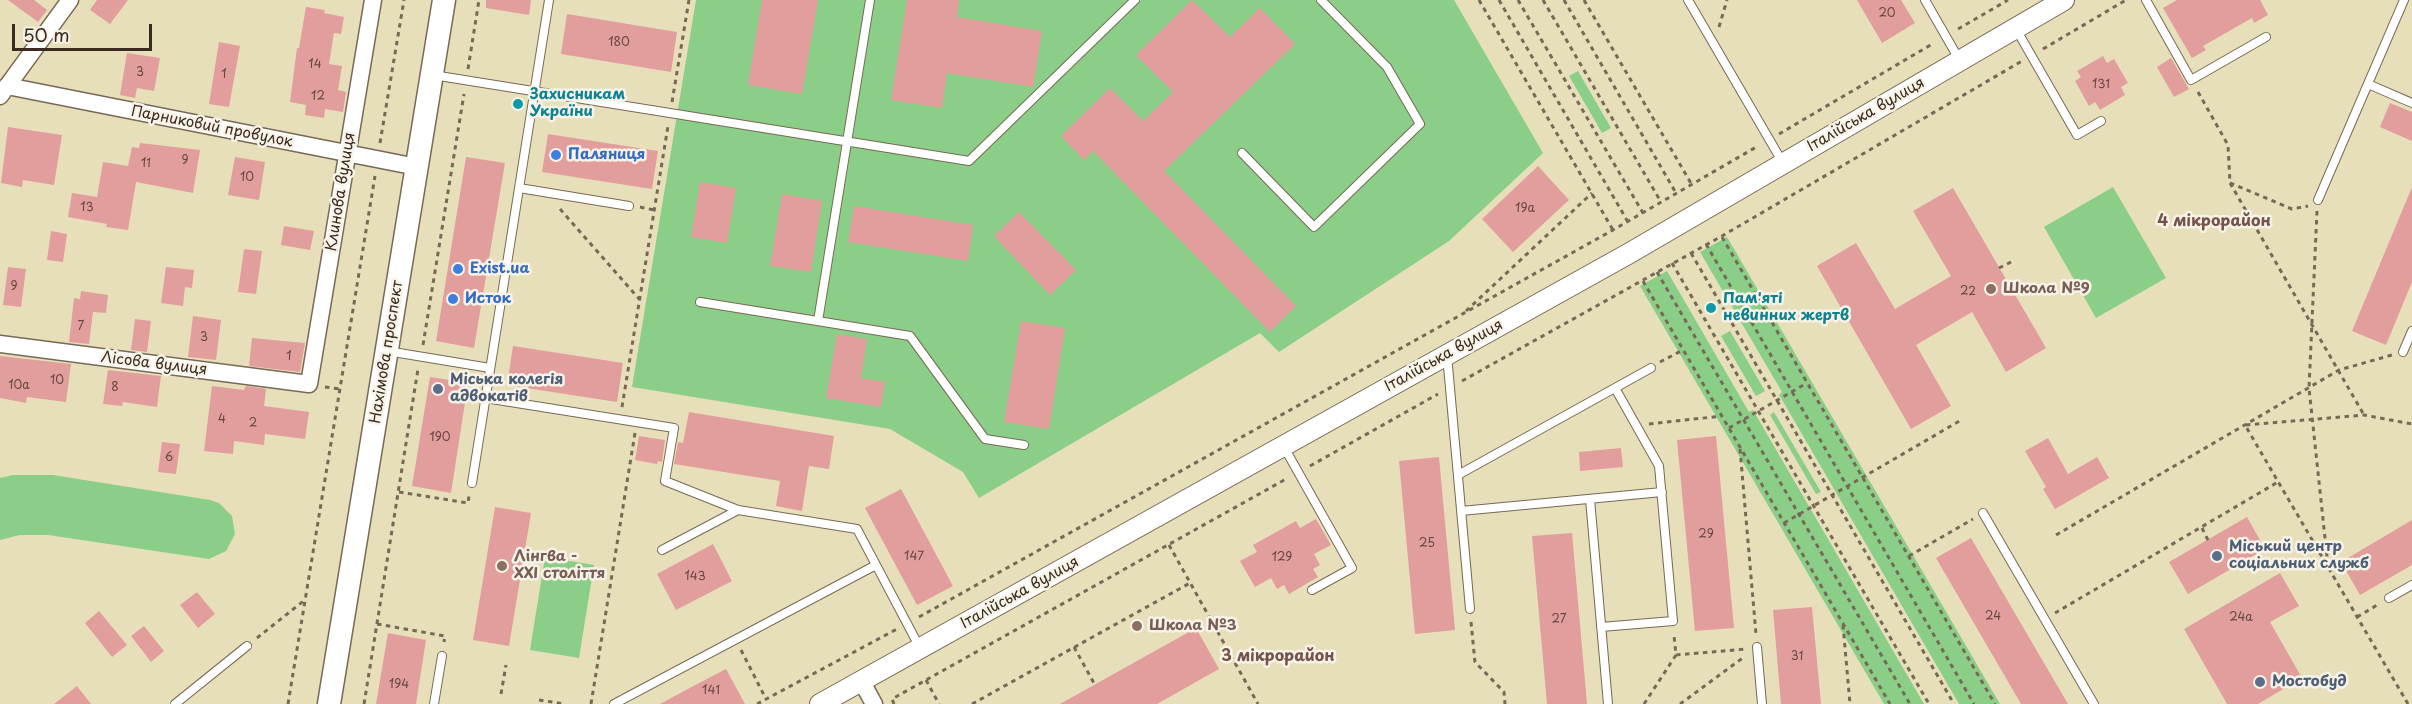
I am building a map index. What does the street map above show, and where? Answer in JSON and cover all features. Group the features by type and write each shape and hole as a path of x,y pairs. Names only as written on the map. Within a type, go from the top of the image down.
{"main road":[{"name":"Нахімова проспект","path":"329,704 444,0"}],"street":[{"path":"4,91 70,0"},
{"name":"Клинова вулиця","path":"309,384 373,0"},
{"name":"Італійська вулиця","path":"820,704 1628,254 2062,0"},
{"name":"Парниковий провулок","path":"4,91 417,167"},
{"name":"Лісова вулиця","path":"0,344 309,384"},
{"path":"862,682 874,704"}],"lane":[{"path":"472,483 549,0"},
{"path":"818,321 870,0"},
{"path":"432,75 969,161 1135,0"},
{"path":"1242,153 1314,227 1420,124 1387,67 1322,0"},
{"path":"1688,0 1784,163"},
{"path":"1925,0 1960,61"},
{"path":"2146,0 2191,80 2266,37"},
{"path":"2318,201 2404,0"},
{"path":"2015,28 2077,135 2101,121"},
{"path":"2368,84 2412,103"},
{"path":"519,188 629,206"},
{"path":"700,302 910,336 985,439 1024,445"},
{"path":"2403,352 2412,331"},
{"path":"387,351 490,368"},
{"path":"1447,355 1470,609"},
{"path":"1458,475 1651,368"},
{"path":"1601,627 1673,621 1659,466 1616,388"},
{"path":"485,398 674,428 665,481 738,510 857,529 921,649"},
{"path":"1284,446 1352,568 1312,590"},
{"path":"1461,511 1662,492"},
{"path":"1590,499 1608,704"},
{"path":"662,550 738,510"},
{"path":"1983,513 2094,704"},
{"path":"614,704 876,565"},
{"path":"2389,598 2412,585"},
{"path":"175,704 247,646"},
{"path":"1758,647 1762,704"},
{"path":"434,704 442,656"}],"path":[{"path":"288,704 404,0"},
{"path":"620,419 689,0"},
{"path":"1479,0 1614,230"},
{"path":"1499,0 1628,222"},
{"path":"1518,0 1643,213"},
{"path":"1543,0 1661,202"},
{"path":"1564,0 1677,193"},
{"path":"1584,0 1692,184"},
{"path":"1715,45 1726,0"},
{"path":"757,704 1614,230 2008,0"},
{"path":"892,699 1722,236 2126,0"},
{"path":"2191,80 2228,145 2229,183 2364,415"},
{"path":"2229,183 2292,209"},
{"path":"545,192 640,300"},
{"path":"1462,314 1592,193"},
{"path":"2318,201 2308,388 2328,568"},
{"path":"1722,236 1995,704"},
{"path":"1706,244 1974,704"},
{"path":"1691,253 1954,704"},
{"path":"1999,268 2011,262"},
{"path":"1672,263 1929,704"},
{"path":"1657,272 1910,704"},
{"path":"1642,280 1890,704"},
{"path":"1651,368 1683,350"},
{"path":"2056,535 2338,370 2403,352"},
{"path":"1729,428 1807,383"},
{"path":"2245,425 2364,415 2412,424"},
{"path":"1636,425 1722,417"},
{"path":"1784,523 1963,419"},
{"path":"591,704 637,422"},
{"path":"2245,425 2408,704"},
{"path":"1740,447 1758,647"},
{"path":"2044,619 2278,482"},
{"path":"398,492 468,503"},
{"path":"1909,556 1983,513"},
{"path":"2201,527 2208,540"},
{"path":"1168,545 1258,704"},
{"path":"972,704 1190,583"},
{"path":"2357,617 2389,598"},
{"path":"247,646 306,599"},
{"path":"1470,609 1475,662 1504,692 1505,704"},
{"path":"1644,704 1676,655 1673,621"},
{"path":"377,624 445,636"},
{"path":"1843,624 1850,704"},
{"path":"735,640 766,699"},
{"path":"863,647 867,654"},
{"path":"1074,647 1095,685"},
{"path":"1676,655 1758,647"},
{"path":"1680,704 1758,647"},
{"path":"833,664 836,670"},
{"path":"501,694 506,665"},
{"path":"926,680 939,704"},
{"path":"539,700 565,704"}],"green space":[{"path":"696,0 1454,0 1543,153 1449,241 1279,352 1260,333 979,498 963,472 890,429 632,387"},
{"path":"1578,71 1611,128 1602,133 1569,76"},
{"path":"2113,187 2166,278 2096,318 2044,227"},
{"path":"1727,237 2000,704 1959,704 1779,395 1782,392 1700,252"},
{"path":"1667,271 1749,412 1753,410 1924,704 1884,704 1640,286"},
{"path":"1730,331 1765,391 1756,396 1721,336"},
{"path":"1774,412 1821,492 1816,494 1770,415"},
{"path":"13,475 53,475 210,500 219,503 232,516 235,534 226,551 209,559 48,535 20,535 0,540 0,478"},
{"path":"545,557 594,565 579,658 530,650"}],"building":[{"path":"8,0 34,0 47,10 38,22"},
{"path":"97,0 128,0 110,24 90,10"},
{"path":"486,0 531,0 529,15 486,8"},
{"path":"762,0 818,0 802,94 748,85"},
{"path":"907,0 959,0 957,17 1042,31 1033,87 947,73 942,108 891,100"},
{"path":"1192,0 1230,37 1260,8 1295,44 1164,171 1296,306 1270,332 1093,151 1084,160 1061,136 1110,88 1143,121 1173,92 1136,55"},
{"path":"1857,0 1901,0 1915,23 1882,43"},
{"path":"2177,0 2260,0 2268,15 2254,23 2252,18 2203,46 2206,50 2192,58 2163,8"},
{"path":"306,7 325,10 324,13 344,17 341,34 334,33 329,64 342,66 338,90 346,92 343,112 325,109 324,118 305,115 306,105 290,102 297,48 299,48"},
{"path":"567,14 677,32 671,72 561,54"},
{"path":"219,42 240,46 229,107 209,104"},
{"path":"127,53 160,58 154,91 137,88 135,98 120,95"},
{"path":"2103,56 2107,63 2114,59 2128,83 2121,87 2125,95 2100,110 2095,102 2089,106 2075,81 2081,77 2077,71"},
{"path":"2171,58 2189,89 2174,97 2157,67"},
{"path":"2390,103 2412,112 2412,141 2380,127"},
{"path":"8,127 62,135 54,185 23,180 22,187 1,183"},
{"path":"548,134 658,151 652,189 542,172"},
{"path":"140,143 200,150 193,193 136,182 128,230 68,217 72,193 97,197 103,162 128,166 132,147 139,148"},
{"path":"235,157 265,162 259,200 228,195"},
{"path":"466,157 505,163 474,348 436,341"},
{"path":"1538,166 1569,200 1513,252 1482,219"},
{"path":"700,182 736,188 727,243 691,237"},
{"path":"2412,187 2412,282 2386,345 2352,331"},
{"path":"1953,188 2046,348 2006,372 1972,312 1916,345 1951,406 1911,429 1817,266 1856,243 1895,309 1951,276 1913,211"},
{"path":"782,194 822,201 811,272 770,266"},
{"path":"854,206 973,225 968,261 848,242"},
{"path":"1019,212 1076,270 1050,295 994,236"},
{"path":"284,226 314,231 310,250 281,245"},
{"path":"51,231 67,234 63,262 47,260"},
{"path":"244,249 262,251 256,294 238,292"},
{"path":"8,267 26,269 21,307 3,305"},
{"path":"166,267 194,270 192,288 185,287 183,306 161,303"},
{"path":"81,291 108,295 106,313 93,312 89,344 69,342 74,298 80,299"},
{"path":"193,316 221,320 216,360 188,357"},
{"path":"135,319 151,321 147,352 131,350"},
{"path":"1021,321 1065,328 1049,429 1004,422"},
{"path":"837,334 867,339 861,378 885,382 881,407 826,398"},
{"path":"252,338 305,343 300,372 249,366"},
{"path":"513,346 623,363 617,402 507,385"},
{"path":"0,356 71,364 66,402 27,397 26,403 0,398"},
{"path":"108,370 161,376 157,407 123,402 122,406 103,404"},
{"path":"430,377 468,383 451,493 412,486"},
{"path":"212,386 244,390 246,386 266,389 264,406 309,412 305,439 265,434 264,445 234,441 233,454 204,451"},
{"path":"689,412 834,436 829,469 809,466 802,511 776,506 780,481 674,464 678,442 683,443"},
{"path":"639,436 665,440 662,462 658,461 657,464 635,460"},
{"path":"1716,436 1734,628 1695,631 1677,440"},
{"path":"2048,438 2068,474 2097,457 2109,478 2055,509 2043,489 2046,487 2025,451"},
{"path":"162,442 180,444 176,474 158,472"},
{"path":"1621,448 1623,467 1580,471 1579,452"},
{"path":"1439,457 1455,630 1415,634 1399,461"},
{"path":"901,489 953,586 917,605 865,508"},
{"path":"495,507 531,513 509,646 473,640"},
{"path":"2247,517 2265,549 2188,594 2169,562"},
{"path":"1316,519 1331,545 1314,554 1320,565 1313,569 1318,577 1289,594 1284,585 1277,589 1271,578 1255,587 1240,561 1257,552 1253,545 1296,521 1300,528"},
{"path":"2412,520 2412,565 2360,595 2341,562"},
{"path":"1572,533 1587,704 1547,704 1532,536"},
{"path":"1971,538 2068,704 2021,704 1936,558"},
{"path":"713,544 732,581 676,610 657,574"},
{"path":"2280,573 2299,606 2270,622 2302,678 2258,704 2227,704 2184,629"},
{"path":"197,592 215,614 198,628 180,605"},
{"path":"1812,607 1821,704 1781,704 1773,610"},
{"path":"99,611 127,645 112,657 85,623"},
{"path":"144,626 164,651 151,662 131,636"},
{"path":"1196,628 1219,669 1157,704 1060,704"},
{"path":"388,633 426,640 416,704 376,704"},
{"path":"726,669 745,704 660,704 701,682"},
{"path":"77,686 91,704 54,704"}],"place":[{"name":"Захисникам України","path":"518,104"},
{"name":"Паляниця","path":"556,155"},
{"name":"Exist.ua","path":"458,269"},
{"name":"Школа №9","path":"1991,289"},
{"name":"Исток","path":"453,299"},
{"name":"Пам'яті невинних жертв","path":"1711,308"},
{"name":"Міська колегія адвокатів","path":"438,389"},
{"name":"Міський центр соціальних служб","path":"2217,556"},
{"name":"Лінгва - XXI століття","path":"502,566"},
{"name":"Школа №3","path":"1137,626"},
{"name":"Мостобуд","path":"2260,682"}],"district":[{"name":"4 мікрорайон","path":"2214,222"},
{"name":"3 мікрорайон","path":"1278,657"}]}
